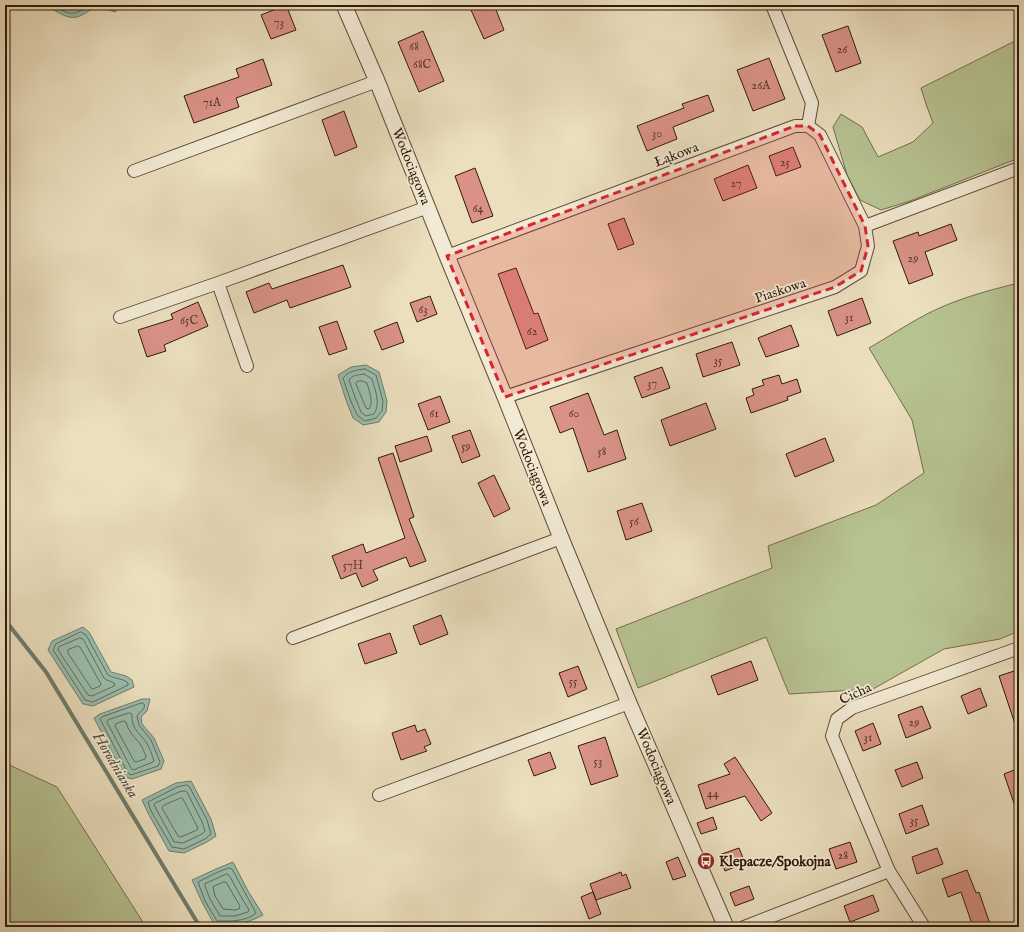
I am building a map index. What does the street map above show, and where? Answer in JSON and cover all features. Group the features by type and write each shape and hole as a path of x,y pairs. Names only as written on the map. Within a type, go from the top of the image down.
{"street":[{"name":"Wodociągowa","path":"344,5 377,81 629,703 726,927"},
{"path":"772,5 812,103 808,126 820,134 865,226 1019,168"},
{"path":"134,171 377,81"},
{"name":"Łąkowa","path":"447,256 795,126 808,126"},
{"path":"120,316 218,283 428,207"},
{"name":"Piaskowa","path":"505,397 835,287 861,271 868,246 865,226"},
{"path":"218,283 247,366"},
{"path":"293,638 561,538"},
{"name":"Cicha","path":"924,927 889,871 832,736 837,719 852,708 1019,648"},
{"path":"379,795 629,703"},
{"path":"744,927 889,871"}],"highlighted area":[{"path":"795,126 808,126 820,135 865,226 868,246 861,271 835,287 505,397 447,256"}],"shaded area":[{"path":"1019,39 1019,158 910,201 881,210 860,200 847,175 833,127 841,114 862,127 878,157 913,142 933,123 921,88"},
{"path":"1019,283 1019,631 1000,639 944,649 873,689 789,694 766,637 638,688 616,629 772,568 768,546 876,505 924,473 912,420 869,348 925,315 947,305 971,296"},
{"path":"5,763 57,787 146,927 5,927"}],"water":[{"path":"47,5 123,5 115,12 96,8 77,17 68,17"},
{"path":"366,365 379,372 387,401 386,412 379,422 363,425 353,418 338,375 351,367"},
{"path":"83,627 89,632 111,672 126,676 132,680 134,687 93,706 83,704 48,650 52,641"},
{"path":"142,699 150,699 147,711 141,717 142,724 154,738 164,761 161,769 132,779 125,777 94,718 100,714"},
{"path":"191,781 211,819 216,836 184,853 169,851 142,800 176,783"},
{"path":"233,862 248,891 263,915 239,924 214,924 192,880"}],"building":[{"path":"286,5 296,30 271,39 261,15"},
{"path":"482,5 494,5 504,30 484,39 471,10"},
{"path":"848,26 861,63 836,72 822,35"},
{"path":"423,31 444,81 419,92 398,42"},
{"path":"769,58 785,99 753,111 737,70"},
{"path":"263,59 272,85 236,98 239,107 194,123 184,96 239,77 236,69"},
{"path":"708,95 714,111 673,127 677,139 647,151 637,126 684,108 682,104"},
{"path":"344,111 357,147 335,156 322,120"},
{"path":"793,147 801,167 776,176 769,156"},
{"path":"748,165 757,188 723,201 714,179"},
{"path":"475,168 493,216 472,223 455,176"},
{"path":"624,218 634,244 618,250 608,224"},
{"path":"951,224 957,240 925,252 933,275 909,284 893,241 918,232 919,236"},
{"path":"343,265 351,287 290,308 287,300 254,313 246,292 269,283 272,289"},
{"path":"516,268 534,314 538,313 548,340 526,349 498,274"},
{"path":"430,296 437,314 417,322 410,303"},
{"path":"862,298 871,323 837,336 828,311"},
{"path":"198,302 208,326 164,345 166,351 147,357 138,330 173,319 171,314"},
{"path":"337,321 347,349 329,355 319,327"},
{"path":"397,322 404,342 382,350 374,331"},
{"path":"791,325 799,346 766,357 758,338"},
{"path":"732,342 740,365 703,377 696,354"},
{"path":"662,367 670,388 642,398 634,377"},
{"path":"779,375 782,384 797,379 801,392 787,397 788,400 751,413 746,398 754,395 752,389 764,385 762,380"},
{"path":"588,393 604,435 617,430 626,459 588,472 573,428 560,433 550,407"},
{"path":"440,396 450,422 428,430 418,404"},
{"path":"706,403 716,429 670,446 661,420"},
{"path":"470,430 480,456 462,463 452,436"},
{"path":"427,436 432,451 400,462 395,446"},
{"path":"825,438 834,461 795,477 786,454"},
{"path":"393,453 414,517 409,519 426,561 410,567 406,557 373,570 378,580 362,587 356,573 341,579 332,556 363,544 366,553 405,538 378,458"},
{"path":"494,475 510,509 494,517 478,483"},
{"path":"642,503 652,531 626,540 617,511"},
{"path":"441,615 448,634 420,645 413,626"},
{"path":"390,633 397,653 365,664 358,644"},
{"path":"751,661 758,680 718,695 711,676"},
{"path":"578,666 587,689 568,697 559,673"},
{"path":"1014,671 1019,685 1019,729 1017,730 999,676"},
{"path":"980,688 987,706 968,714 961,696"},
{"path":"922,706 931,728 906,738 898,715"},
{"path":"873,723 881,744 863,751 855,731"},
{"path":"415,725 417,732 425,729 431,744 424,747 427,751 401,760 392,733"},
{"path":"605,737 618,776 591,785 578,746"},
{"path":"550,752 556,768 534,776 528,760"},
{"path":"735,757 772,813 761,821 745,796 706,809 698,785 730,774 724,764"},
{"path":"917,762 923,778 902,787 895,770"},
{"path":"1019,768 1019,812 1017,812 1004,774"},
{"path":"922,805 929,825 906,834 899,814"},
{"path":"713,817 717,829 701,834 697,823"},
{"path":"850,842 857,862 836,869 829,849"},
{"path":"739,848 745,863 725,871 719,855"},
{"path":"937,848 943,864 917,874 912,857"},
{"path":"678,857 686,876 673,880 666,862"},
{"path":"967,870 976,893 979,892 991,927 973,927 961,892 948,897 942,879"},
{"path":"621,872 622,876 626,874 631,888 596,900 590,884"},
{"path":"749,886 754,899 735,906 730,893"},
{"path":"593,892 601,914 589,919 581,897"},
{"path":"873,895 879,911 850,922 844,906"}],"waterway":[{"name":"Horodnianka","path":"5,620 46,672 200,927"}],"place":[{"name":"Klepacze/Spokojna","path":"706,861"}]}
